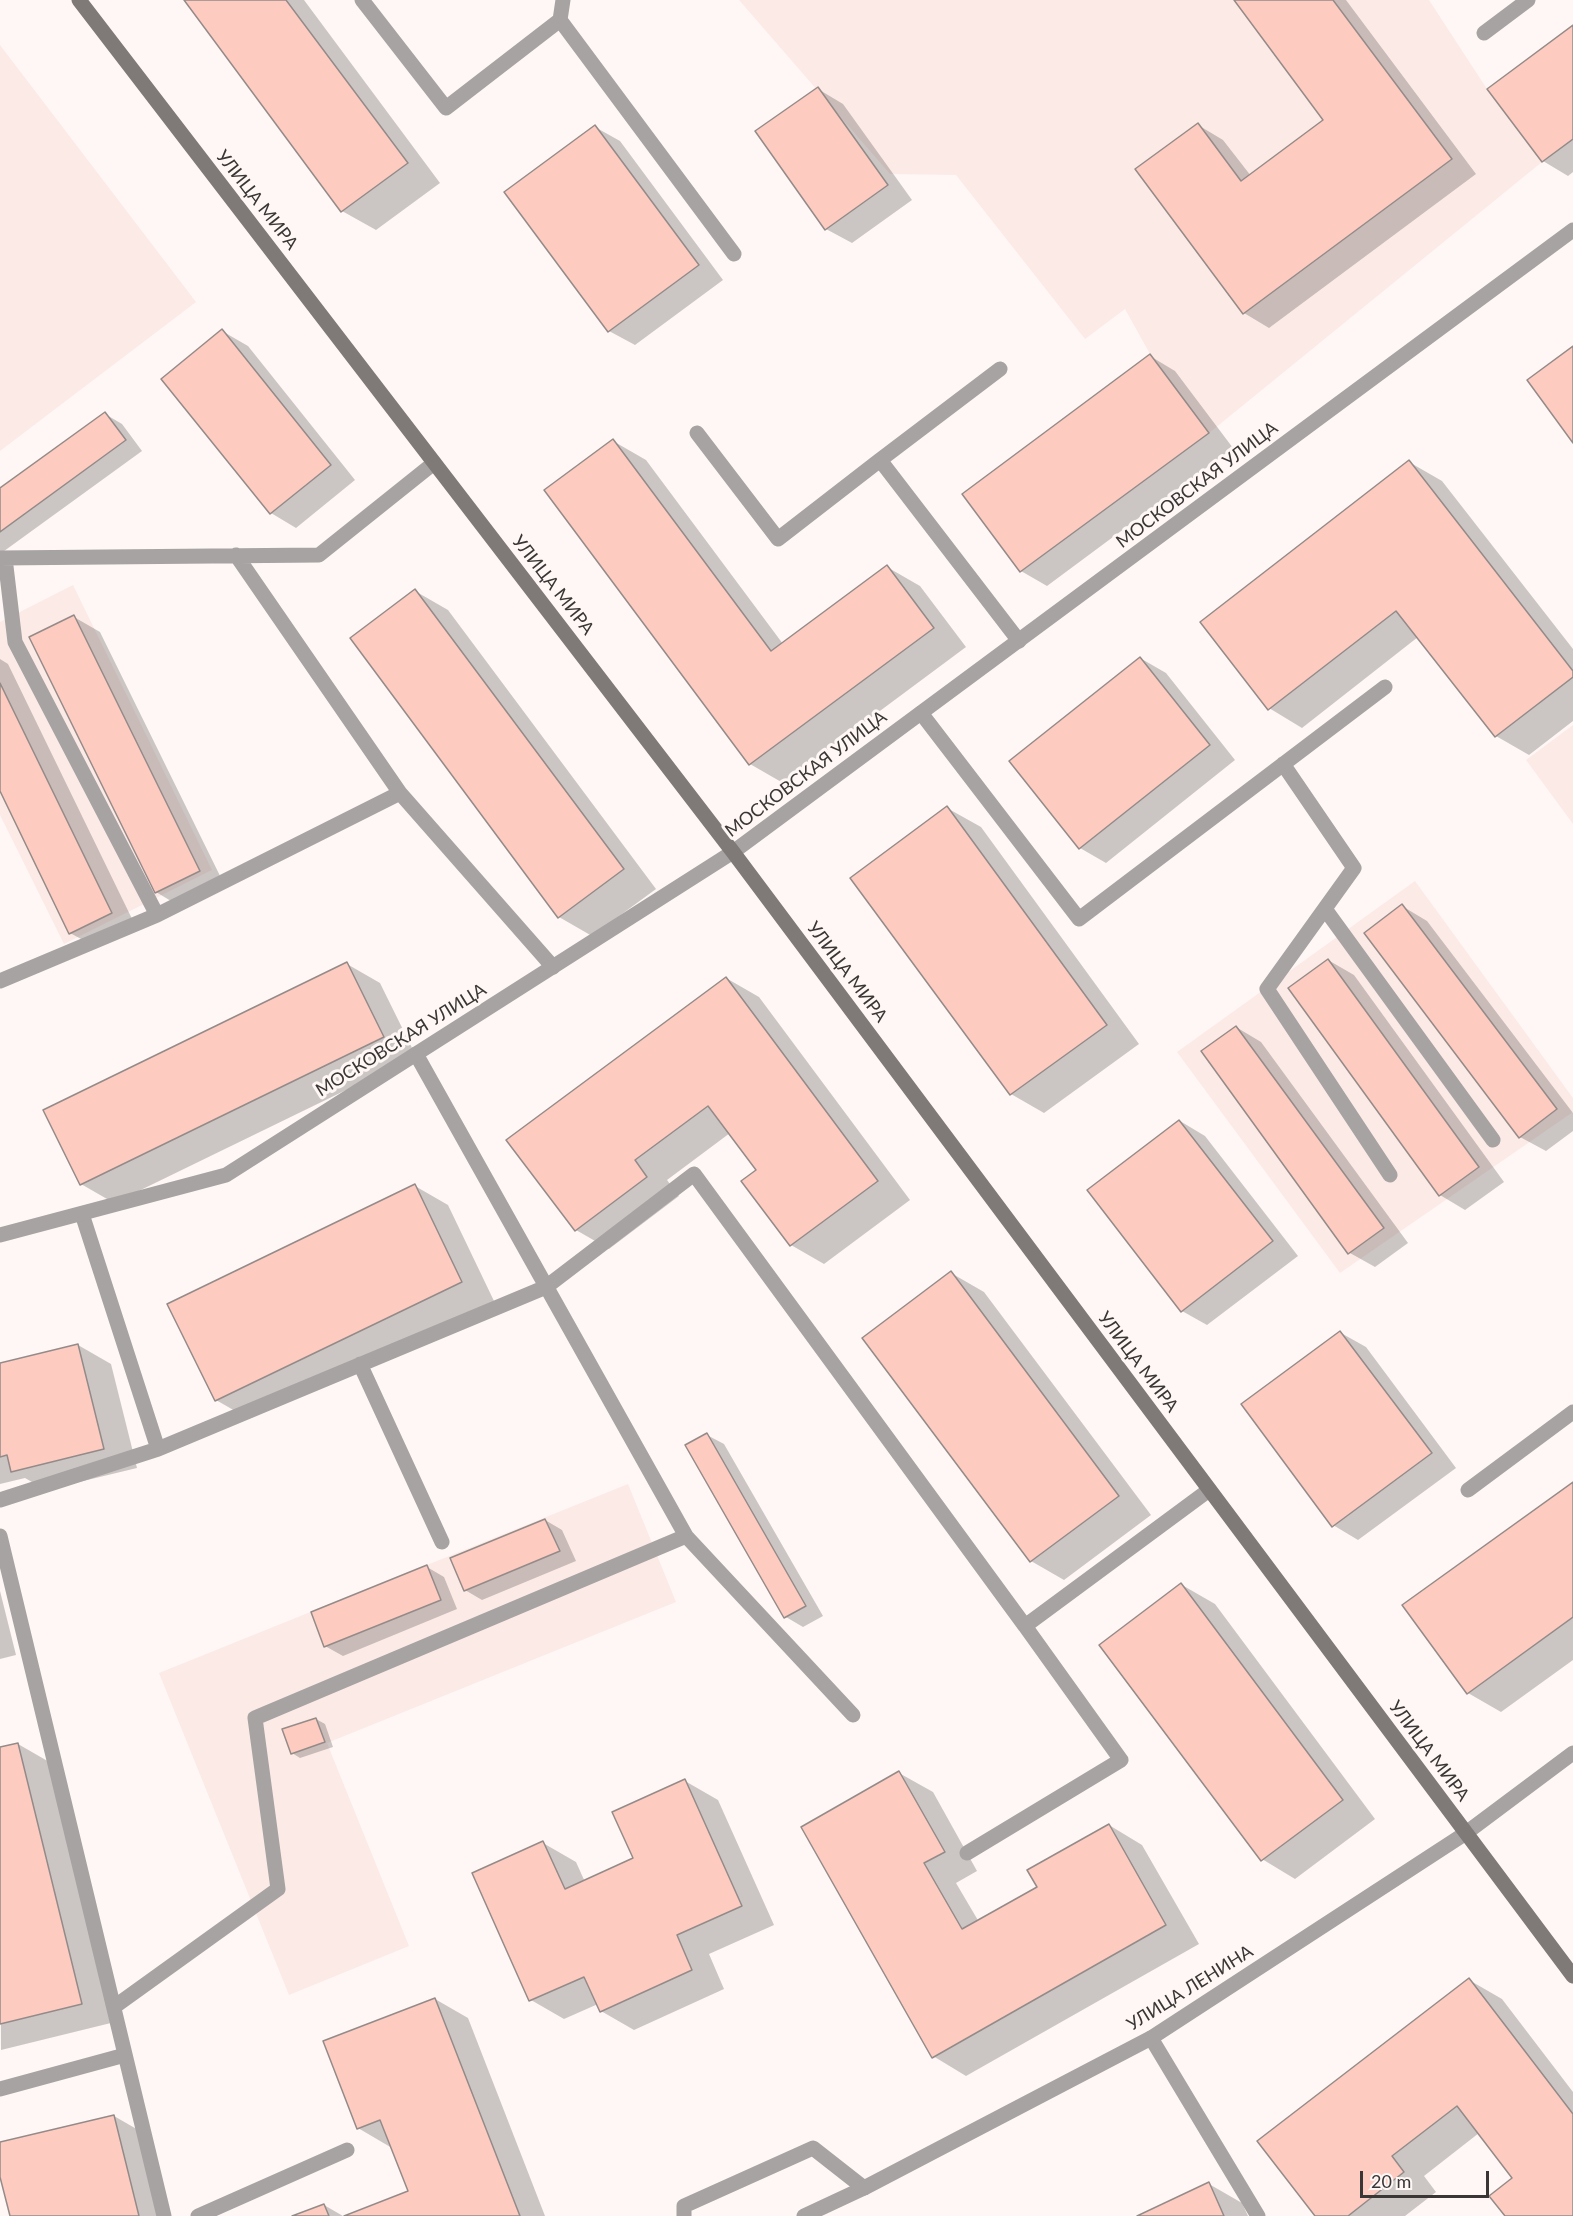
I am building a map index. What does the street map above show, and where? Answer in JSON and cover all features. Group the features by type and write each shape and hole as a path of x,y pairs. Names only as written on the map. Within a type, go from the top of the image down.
{"street":[{"name":"УЛИЦА МИРА","path":"79,0 733,852 1573,1976"},
{"path":"362,0 446,108 560,20 563,0"},
{"path":"1484,33 1528,0"},
{"path":"560,20 734,254"},
{"name":"МОСКОВСКАЯ УЛИЦА","path":"0,1235 226,1175 733,852 1573,230"},
{"path":"697,433 778,539 1000,369"},
{"path":"880,460 1019,641"},
{"path":"157,915 15,642 2,558 319,555 434,463"},
{"path":"236,555 400,793 553,967"},
{"path":"921,713 1079,919 1385,687"},
{"path":"1283,764 1354,868 1267,989 1390,1175"},
{"path":"0,981 157,915 400,793"},
{"path":"1325,909 1493,1140"},
{"path":"416,1054 686,1536 853,1715"},
{"path":"0,1500 158,1449 546,1287 694,1174 1121,1760 967,1853"},
{"path":"82,1214 158,1449"},
{"path":"360,1364 442,1542"},
{"path":"1468,1490 1573,1412"},
{"path":"1024,1626 1209,1490"},
{"path":"0,1536 164,2216"},
{"path":"114,2007 278,1889 255,1718 686,1536"},
{"name":"УЛИЦА ЛЕНИНА","path":"815,2214 1151,2038 1466,1833 1573,1753"},
{"path":"1151,2038 1258,2216"},
{"path":"0,2090 125,2055"},
{"path":"684,2216 684,2206 813,2148 864,2188"},
{"path":"198,2216 347,2150"}],"shaded area":[{"path":"739,0 1429,0 1487,89 1542,162 1209,433 1150,354 1125,309 1085,339 956,175 890,174"},
{"path":"0,45 196,302 0,451"},
{"path":"73,585 212,870 64,944 0,815 0,622"},
{"path":"1573,725 1573,824 1526,760"},
{"path":"1415,881 1573,1098 1573,1112 1340,1273 1177,1052"},
{"path":"628,1484 676,1602 327,1743 409,1946 289,1995 159,1673"}],"building":[{"path":"184,0 286,0 408,163 341,212"},
{"path":"1234,0 1333,0 1452,159 1243,314 1135,169 1198,123 1241,181 1323,120"},
{"path":"1573,25 1573,139 1542,162 1487,89"},
{"path":"818,87 888,185 825,230 755,131"},
{"path":"595,125 699,265 608,332 504,192"},
{"path":"222,329 331,465 270,514 161,379"},
{"path":"1573,346 1573,443 1527,380"},
{"path":"1150,354 1209,433 1020,572 962,494"},
{"path":"105,412 126,440 0,532 0,488"},
{"path":"613,439 771,651 887,565 934,628 749,765 544,490"},
{"path":"1409,460 1573,671 1573,677 1495,737 1396,611 1268,710 1200,622"},
{"path":"415,589 624,869 558,918 350,638"},
{"path":"74,615 200,871 155,893 29,637"},
{"path":"1140,657 1210,745 1079,849 1009,761"},
{"path":"0,683 112,913 69,934 0,791"},
{"path":"947,806 1107,1025 1010,1095 850,878"},
{"path":"1402,904 1557,1109 1519,1138 1364,933"},
{"path":"1328,959 1479,1167 1439,1196 1288,988"},
{"path":"347,962 384,1037 80,1185 43,1110"},
{"path":"726,977 878,1181 790,1246 741,1181 756,1170 708,1106 635,1160 647,1177 575,1231 506,1140"},
{"path":"1236,1026 1384,1228 1348,1254 1201,1051"},
{"path":"1179,1120 1273,1241 1181,1312 1087,1190"},
{"path":"415,1184 462,1282 215,1401 167,1304"},
{"path":"951,1271 1119,1496 1030,1562 862,1338"},
{"path":"1340,1331 1432,1453 1332,1527 1241,1404"},
{"path":"78,1344 104,1449 11,1472 7,1455 0,1457 0,1363"},
{"path":"707,1433 806,1606 784,1618 685,1445"},
{"path":"1573,1482 1573,1617 1467,1694 1402,1605"},
{"path":"545,1519 560,1551 464,1591 450,1558"},
{"path":"427,1565 441,1600 324,1647 311,1612"},
{"path":"1181,1583 1343,1800 1261,1861 1099,1645"},
{"path":"316,1718 325,1742 291,1754 282,1729"},
{"path":"18,1743 82,2004 0,2024 0,1747"},
{"path":"899,1771 945,1852 924,1863 962,1929 1037,1887 1027,1870 1109,1824 1166,1925 932,2058 801,1827"},
{"path":"685,1779 742,1906 677,1935 692,1970 600,2012 584,1977 529,2001 472,1873 543,1841 565,1889 633,1858 612,1812"},
{"path":"1469,1978 1573,2114 1573,2216 1505,2216 1489,2196 1512,2178 1457,2106 1392,2156 1404,2172 1348,2216 1315,2216 1257,2141"},
{"path":"435,1998 520,2216 344,2216 408,2191 380,2120 357,2129 323,2041"},
{"path":"114,2115 139,2216 10,2216 0,2177 0,2142"},
{"path":"1209,2182 1224,2216 1137,2216"},
{"path":"324,2204 329,2216 292,2216"}]}
